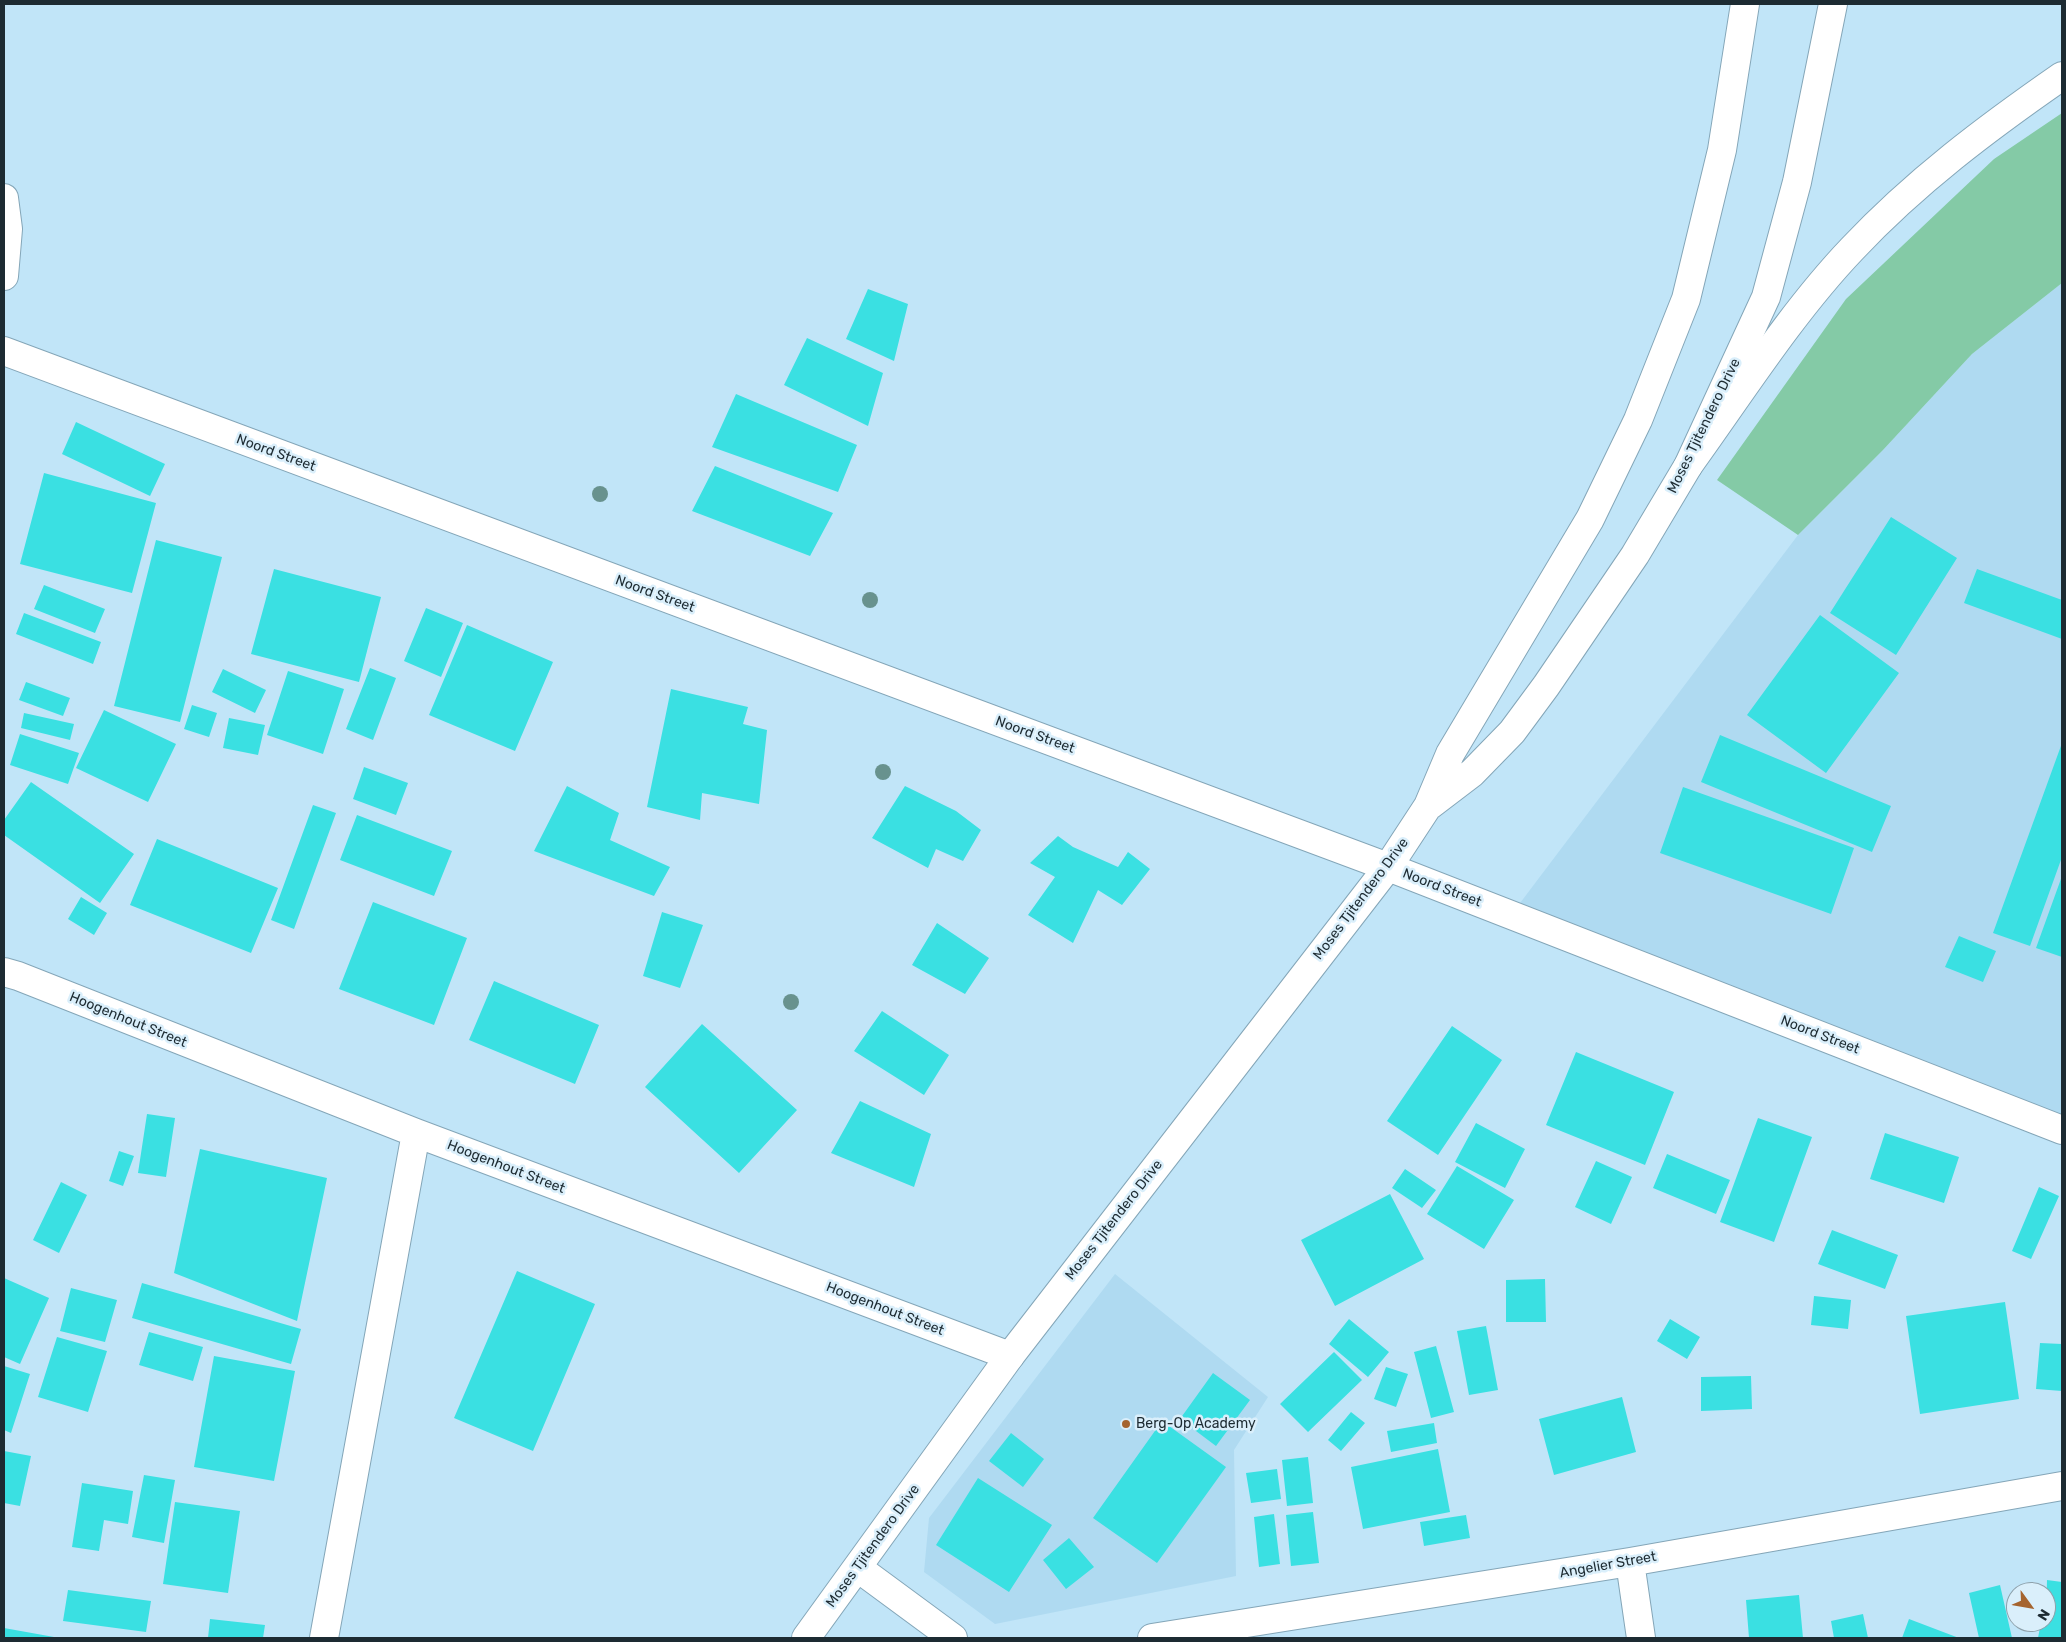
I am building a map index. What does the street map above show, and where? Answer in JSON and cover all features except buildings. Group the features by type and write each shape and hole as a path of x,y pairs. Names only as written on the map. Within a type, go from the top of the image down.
{"main road":[{"name":"Moses Tjitendero Drive","path":"806,1638 1010,1356 1388,867 1428,806 1450,754 1590,519 1642,410 1686,299 1722,150 1745,4"},
{"name":"Moses Tjitendero Drive","path":"1428,806 1472,773 1512,732 1546,686 1635,555 1688,466 1766,297 1797,182 1833,4"},
{"path":"1688,466 1806,303 1852,248 1936,169 1983,131 2062,76"},
{"path":"4,198 8,229 4,276"},
{"name":"Noord Street","path":"4,351 1388,867 2062,1130"},
{"name":"Hoogenhout Street","path":"4,972 416,1133 1010,1356"},
{"path":"324,1638 416,1133"},
{"name":"Angelier Street","path":"1152,1638 1630,1562 2062,1486"},
{"path":"1630,1562 1641,1638"},
{"path":"858,1568 924,1619 953,1638"}],"shaded area":[{"path":"2062,283 2062,1130 1511,915 1798,535 1883,450 1972,354"},
{"name":"Berg-Op Academy","path":"1115,1274 1268,1397 1234,1450 1236,1576 995,1624 924,1572 929,1518"}],"green space":[{"path":"2062,113 2062,283 1972,354 1883,450 1798,535 1717,480 1846,299 1994,159"}],"place":[{"name":"Berg-Op Academy","path":"1126,1424"}]}
